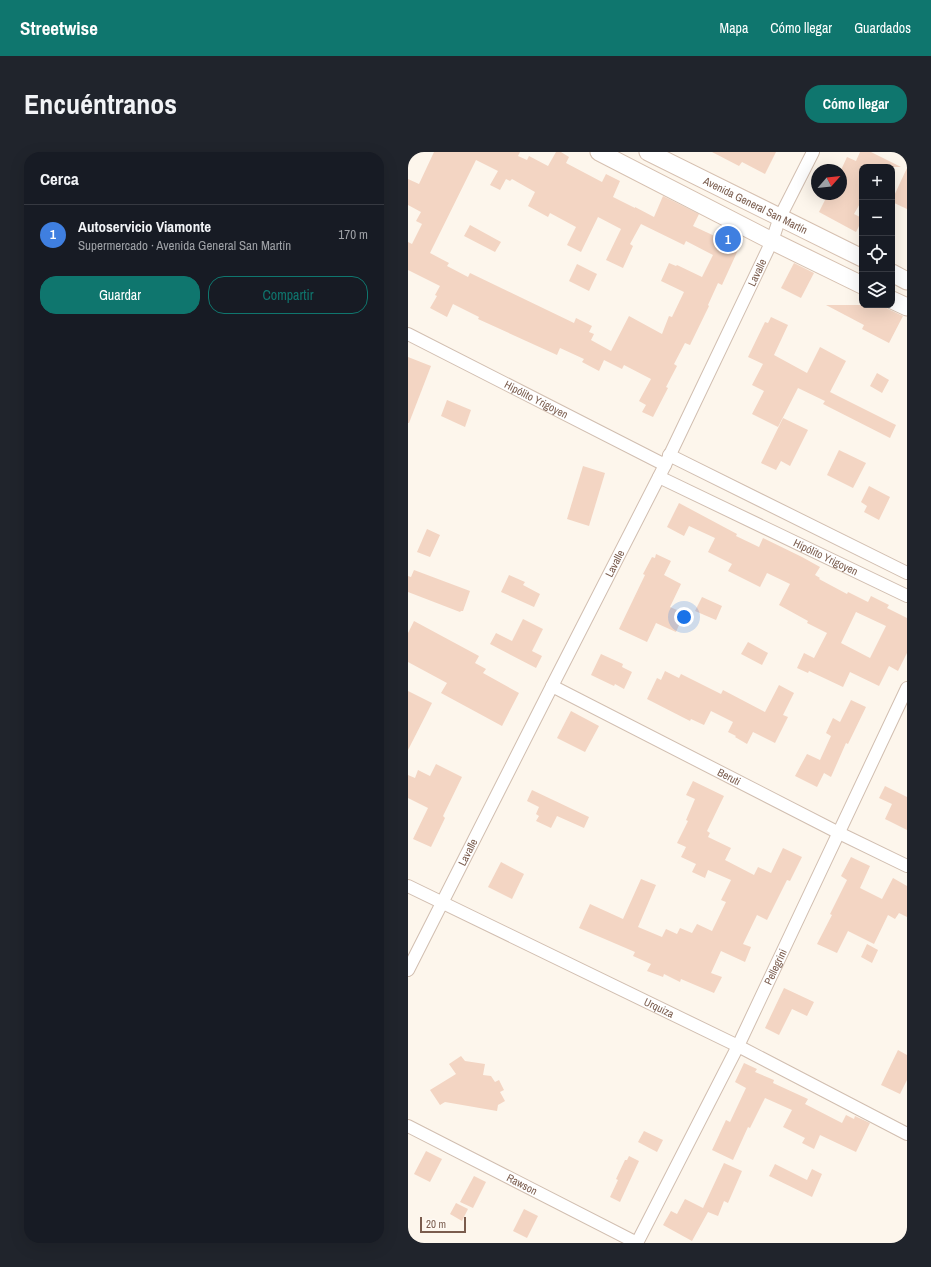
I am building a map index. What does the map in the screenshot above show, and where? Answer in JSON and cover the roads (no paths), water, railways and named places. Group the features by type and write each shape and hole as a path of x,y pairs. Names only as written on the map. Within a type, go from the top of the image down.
{"main road":[{"path":"599,152 772,241 859,284"},
{"name":"Avenida General San Martín","path":"648,152 859,256"},
{"path":"895,275 907,281"},
{"path":"895,301 907,307"}],"street":[{"name":"Lavalle","path":"408,970 667,460 772,241 780,217 813,152"},
{"name":"Hipólito Yrigoyen","path":"408,334 667,460 907,573"},
{"name":"Hipólito Yrigoyen","path":"658,477 907,596"},
{"name":"Beruti","path":"552,686 839,833 907,866"},
{"name":"Pellegrini","path":"637,1243 738,1046 907,688"},
{"name":"Urquiza","path":"408,886 738,1046 907,1134"},
{"name":"Rawson","path":"408,1126 637,1243"}],"place":[{"name":"Autoservicio Viamonte","path":"728,239"}]}
